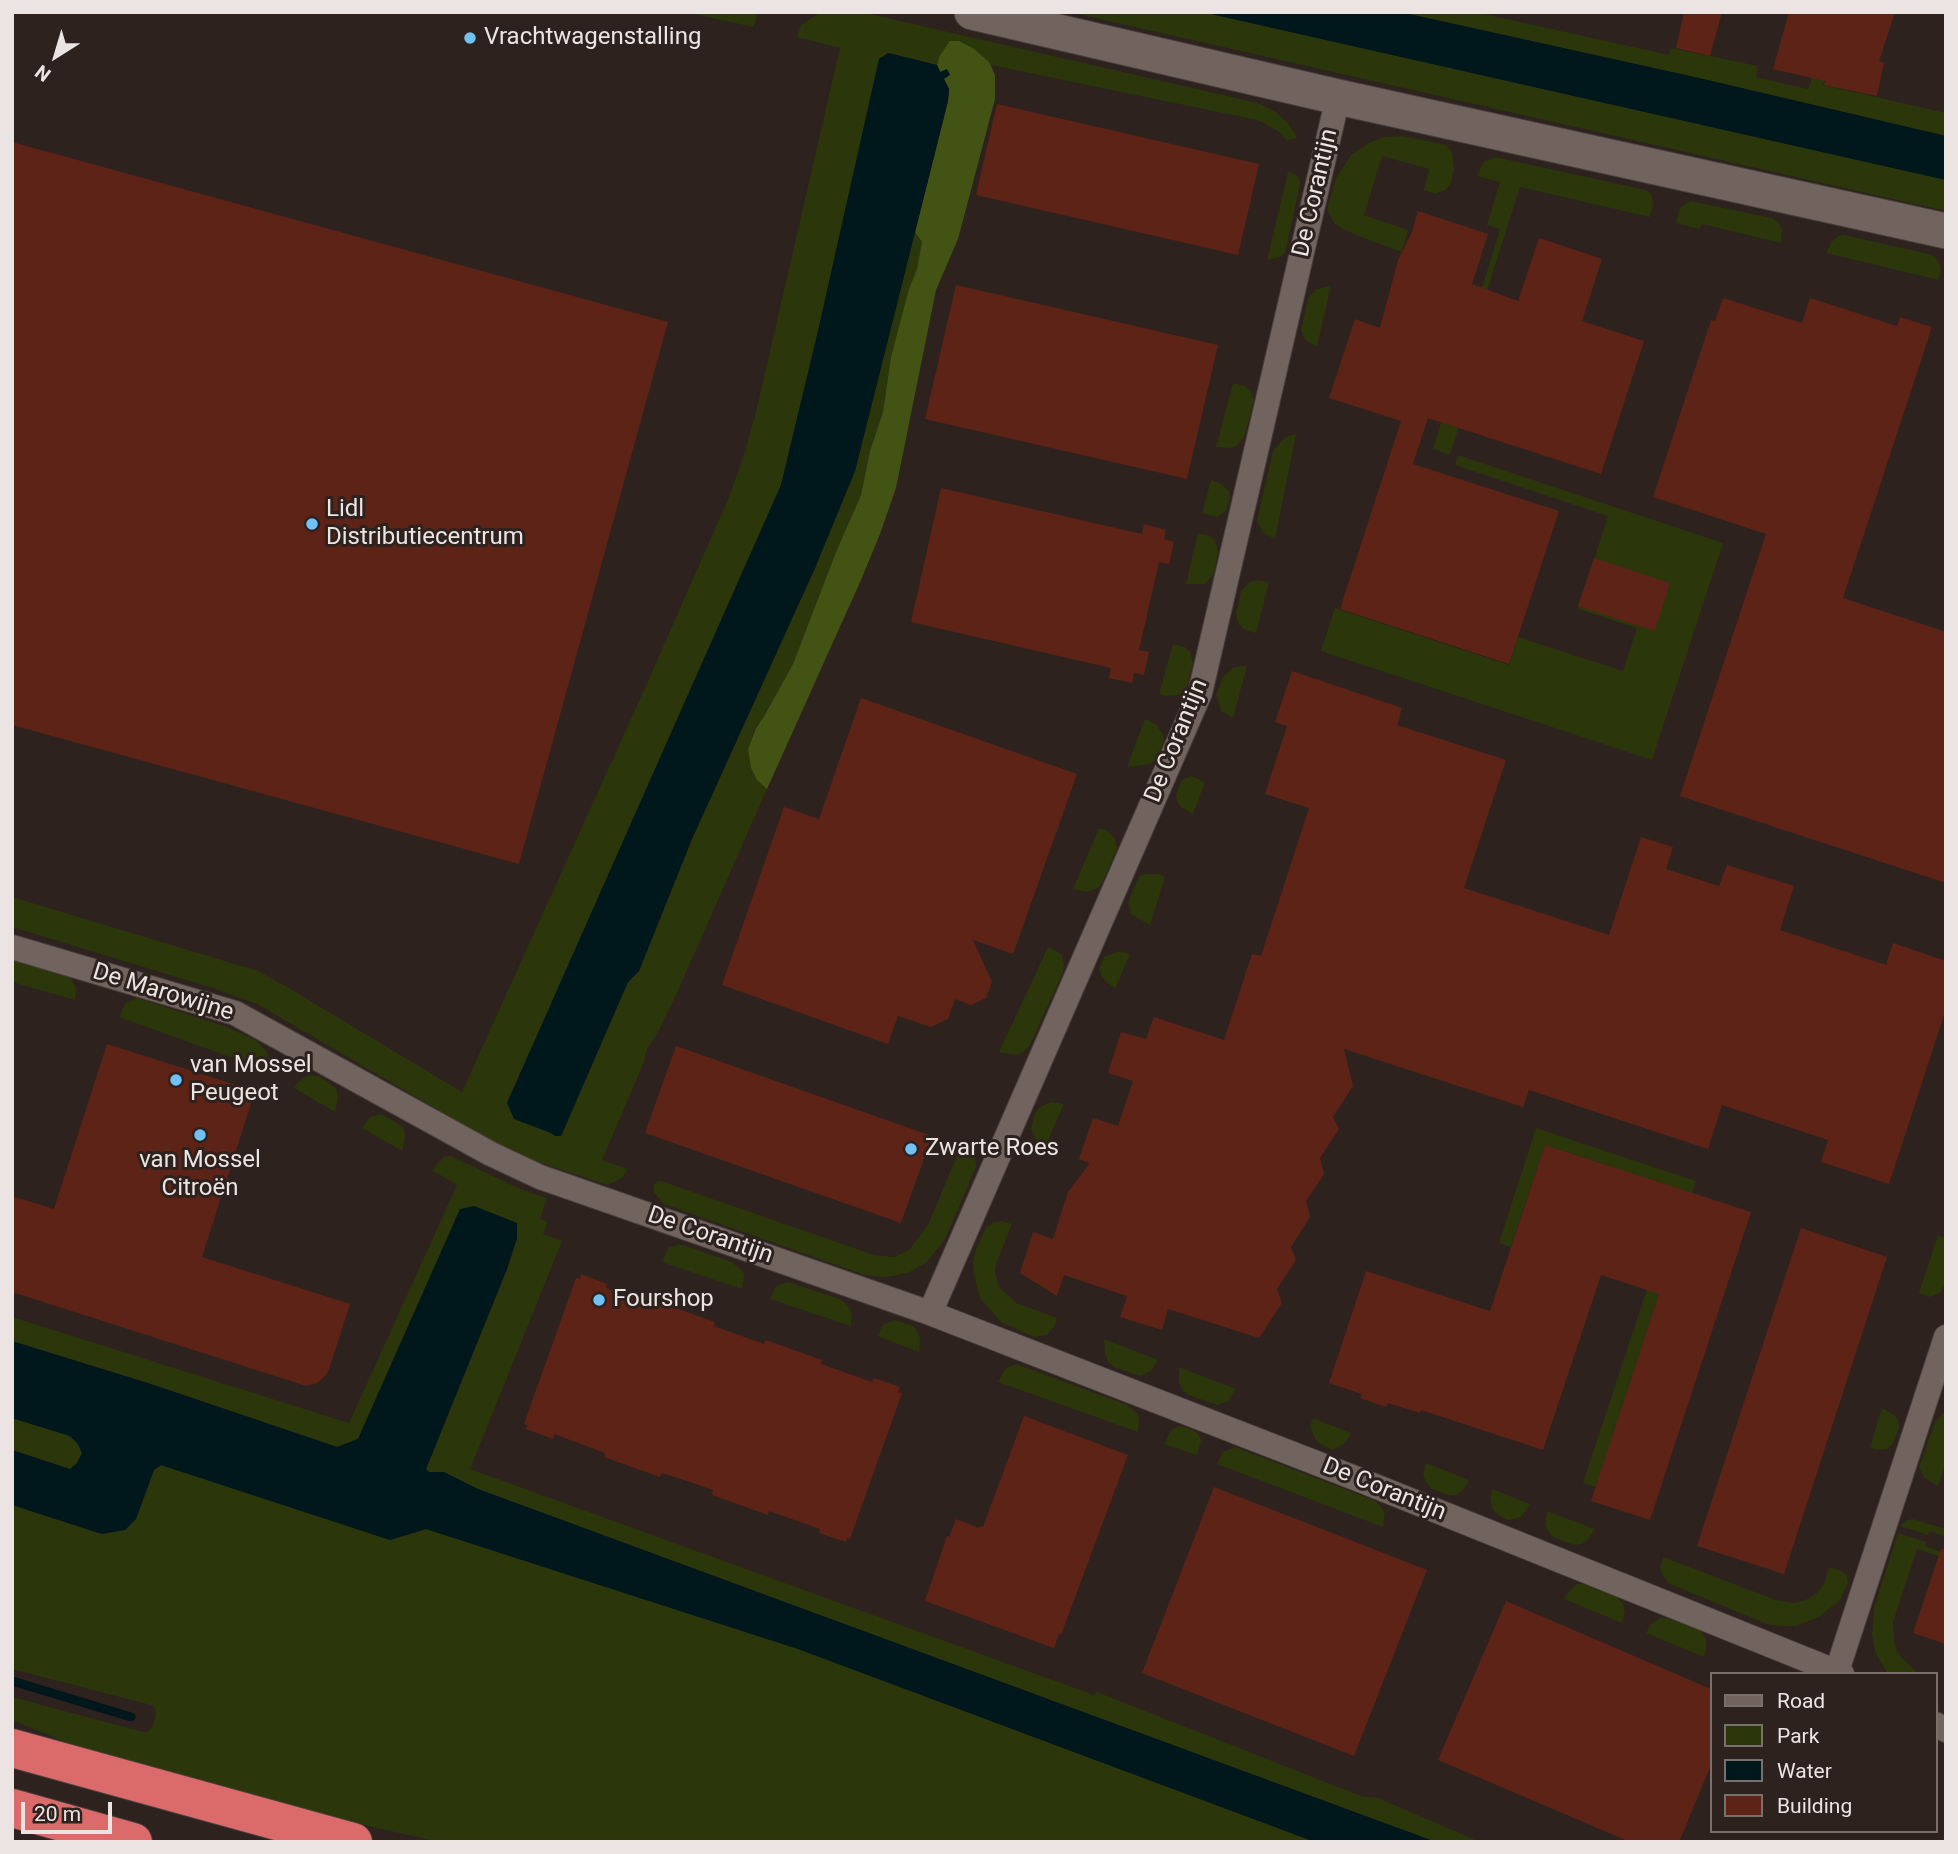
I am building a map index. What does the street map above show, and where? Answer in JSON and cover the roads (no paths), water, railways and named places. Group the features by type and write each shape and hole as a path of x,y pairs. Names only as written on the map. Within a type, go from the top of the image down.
{"highway":[{"path":"12,1748 353,1842"},
{"path":"12,1808 134,1842"}],"street":[{"name":"De Corantijn","path":"972,12 1338,97 1946,231"},
{"name":"De Corantijn","path":"930,1313 1200,693 1338,97"},
{"name":"De Marowijne","path":"12,947 235,1013 491,1154"},
{"name":"De Corantijn","path":"491,1154 540,1177 930,1313 1372,1485 1840,1672 1946,1337"}],"water":[{"path":"1202,12 1400,12 1699,78 1946,136 1946,180"},
{"path":"888,53 937,65 940,72 947,69 950,75 944,79 949,89 855,471 815,568 692,839 639,971 628,982 561,1136 555,1136 514,1119 507,1103 781,485 879,59"},
{"path":"474,1206 517,1223 517,1238 426,1469 429,1472 444,1472 478,1489 1436,1842 1315,1842 798,1649 426,1529 390,1540 161,1465 154,1470 136,1519 125,1530 102,1534 12,1505 12,1450 70,1469 82,1453 70,1436 12,1418 12,1341 154,1385 337,1447 358,1439 460,1209"}],"waterway":[{"path":"12,1681 131,1717"}],"place":[{"name":"Vrachtwagenstalling","path":"470,38"},
{"name":"Lidl Distributiecentrum","path":"312,524"},
{"name":"van Mossel Peugeot","path":"176,1080"},
{"name":"van Mossel Citroën","path":"200,1135"},
{"name":"Zwarte Roes","path":"911,1149"},
{"name":"Fourshop","path":"599,1300"}]}
